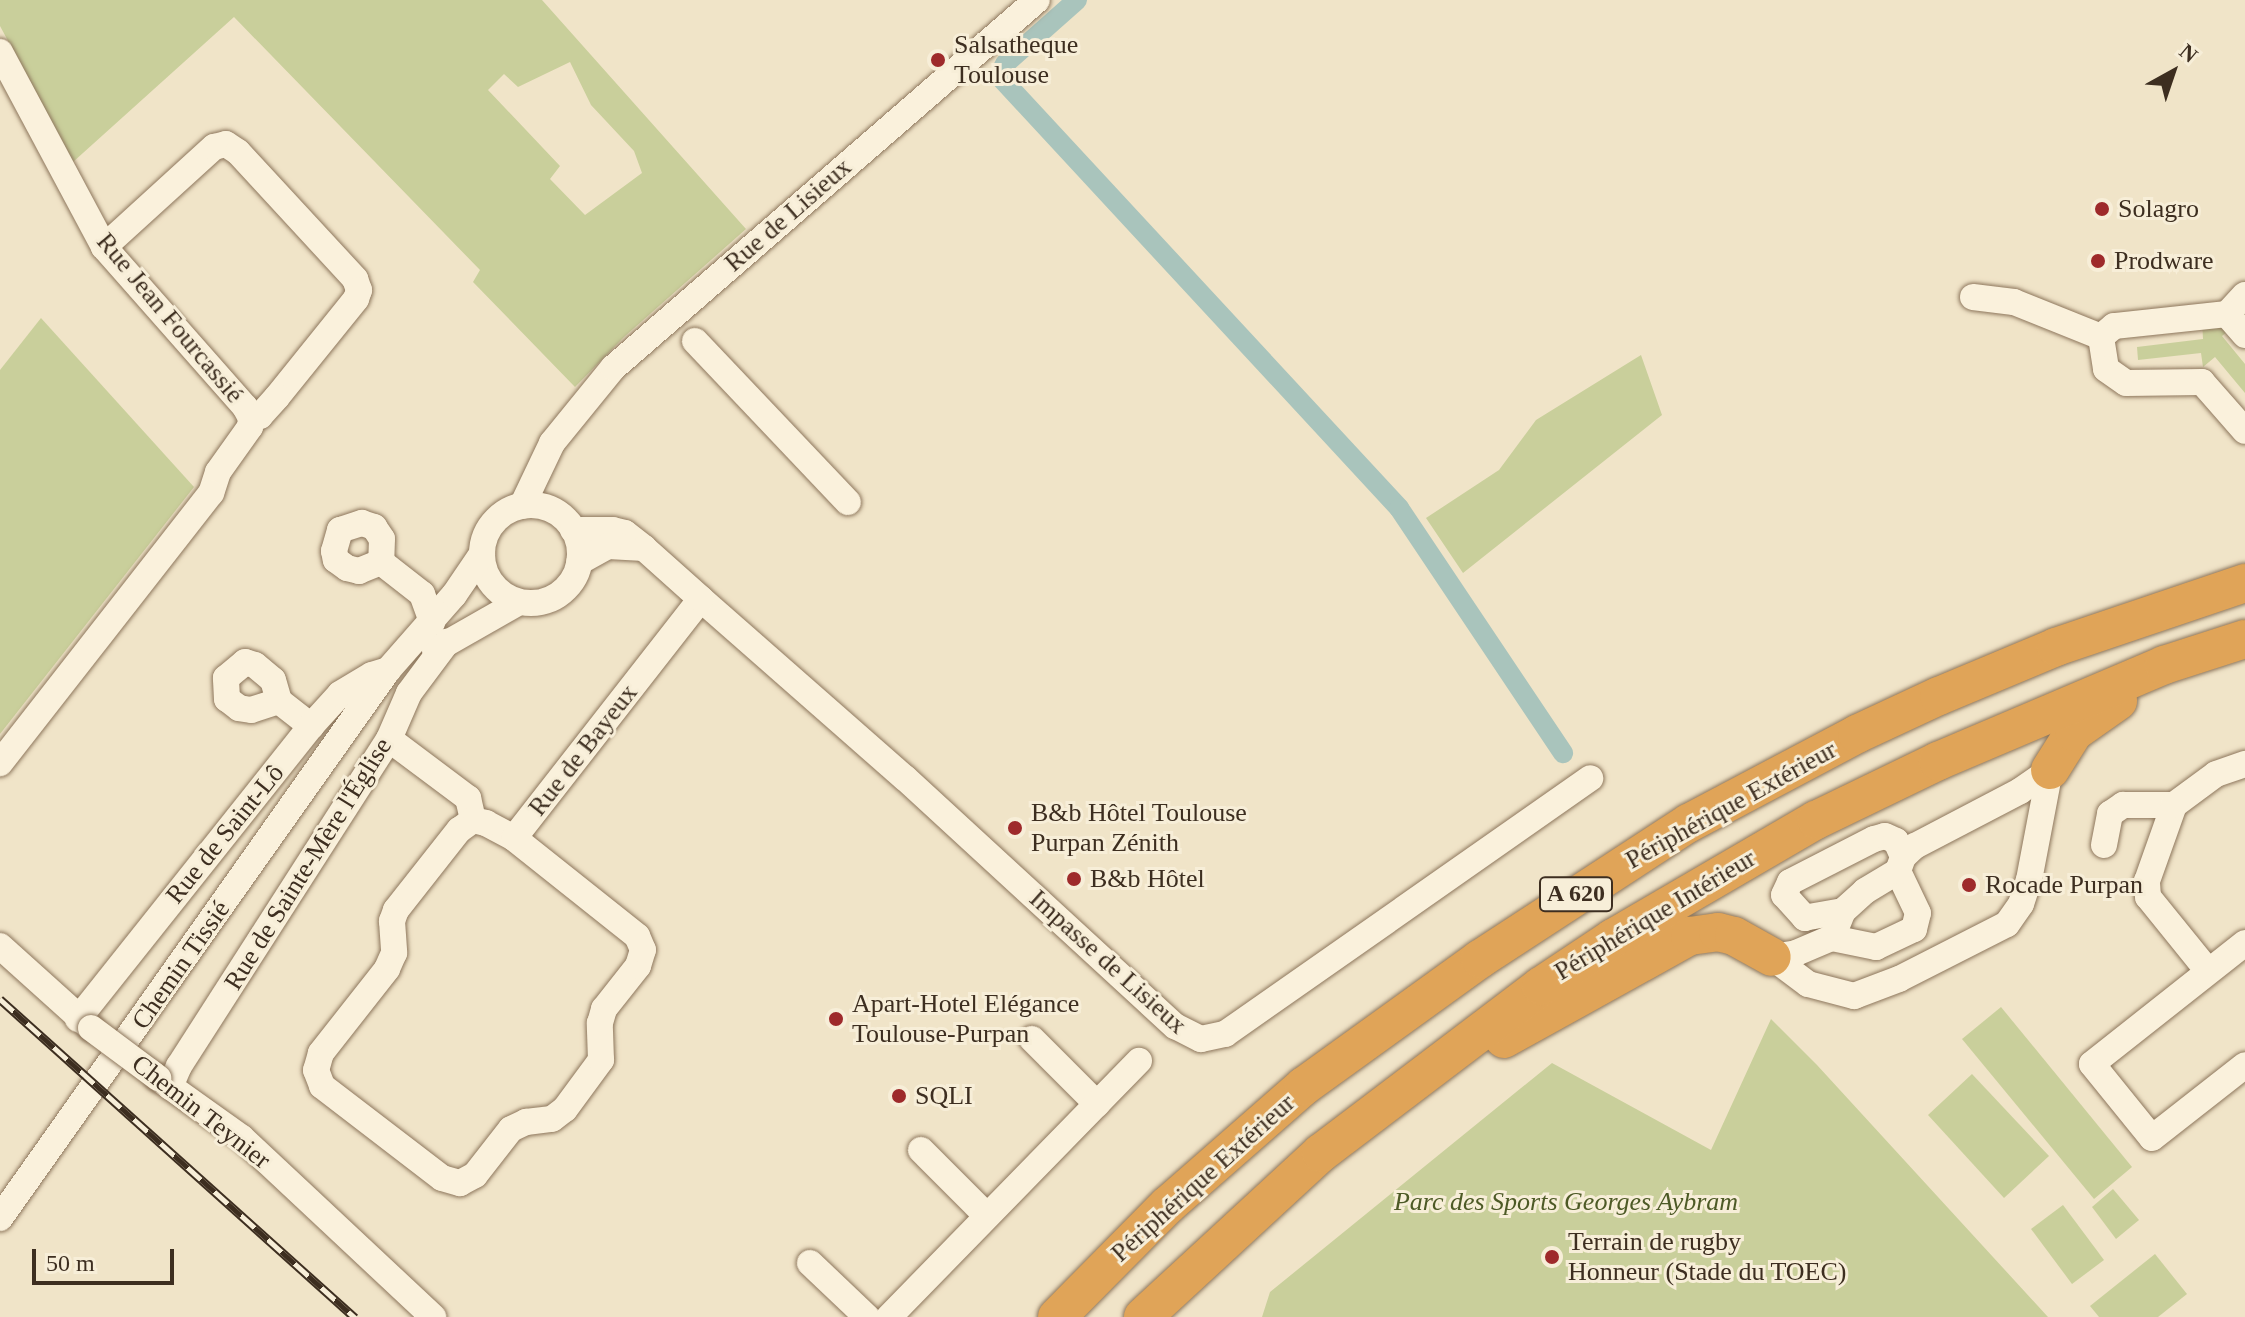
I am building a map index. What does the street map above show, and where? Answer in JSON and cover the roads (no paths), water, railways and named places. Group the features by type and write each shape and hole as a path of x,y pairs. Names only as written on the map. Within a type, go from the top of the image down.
{"highway":[{"name":"Périphérique Extérieur","path":"1057,1317 1168,1205 1304,1086 1480,959 1689,823 1857,734 1939,696 2056,647 2245,583"},
{"name":"Périphérique Intérieur","path":"1143,1317 1321,1153 1541,986 1720,873 1816,820 1938,761 2164,665 2245,639"},
{"path":"2050,770 2074,732 2164,665"},
{"path":"1419,1079 1497,1043 1602,981 1690,936 1718,932 1734,936 1772,957"}],"street":[{"name":"Rue de Lisieux","path":"522,506 552,443 613,368 1037,0"},
{"name":"Rue Jean Fourcassié","path":"0,52 104,247 245,407 251,418 250,427 218,472 211,493 0,763"},
{"path":"104,247 214,147 226,144 238,152 355,279 359,290 356,299 277,397 260,416 251,418"},
{"path":"1973,297 2014,302 2101,337"},
{"path":"2101,337 2114,326 2236,304 2245,335"},
{"path":"2101,337 2106,369 2126,383 2202,382 2245,431"},
{"path":"695,341 848,502"},
{"path":"550,510 552,443"},
{"path":"522,506 550,510 573,530 579,562 571,582 559,595 538,603 519,602 494,587 487,577 482,554 487,532 495,521 522,506"},
{"path":"573,530 625,533 701,599"},
{"path":"579,562 608,546 644,548"},
{"name":"Chemin Tissié","path":"362,712 439,632 454,595 482,554"},
{"path":"381,562 422,594 439,632"},
{"path":"422,594 454,595"},
{"name":"Rue de Bayeux","path":"473,820 459,830 396,910 392,921 394,953 387,969 321,1053 316,1070 322,1086 442,1178 460,1183 475,1175 511,1129 526,1122 552,1119 565,1109 601,1060 600,1023 604,1009 638,966 643,950 637,936 514,838 701,599"},
{"name":"Impasse de Lisieux","path":"701,599 893,767 1175,1026 1201,1039 1225,1034 1590,778"},
{"name":"Chemin Tissié","path":"0,1218 362,712 388,670 439,632 519,602"},
{"name":"Rue de Sainte-Mère l'Église","path":"164,1083 187,1053 389,739 439,632"},
{"name":"Rue de Saint-Lô","path":"84,1023 311,726 340,694 372,675 388,670"},
{"path":"279,701 311,726"},
{"path":"389,739 468,798 473,820 486,823 514,838"},
{"path":"2208,971 2148,897 2147,881 2174,805 2216,774 2245,764"},
{"path":"1832,938 1843,911 1900,864 1915,846 2020,791 2050,770"},
{"path":"1772,957 1808,984 1854,996 1899,979 2007,924 2021,904 2029,880 2050,770"},
{"path":"2104,845 2110,814 2123,805 2174,805"},
{"path":"1772,957 1796,953 1832,938 1876,947 1914,929 1918,913 1900,864 1896,841 1885,836 1874,839 1790,882 1784,895 1805,918 1843,911"},
{"path":"2245,943 2092,1064 2152,1138 2245,1065"},
{"name":"Chemin Teynier","path":"0,946 84,1023 242,1138 433,1317"},
{"path":"1032,1039 1097,1104"},
{"path":"889,1317 1139,1061"},
{"path":"921,1150 987,1216"},
{"path":"810,1263 867,1317"}],"waterway":[{"path":"1077,0 1005,64 999,76 1399,508 1563,753"}],"railway":[{"path":"0,999 355,1317"}],"place":[{"name":"Salsatheque Toulouse","path":"938,60"},
{"name":"Solagro","path":"2102,209"},
{"name":"Prodware","path":"2098,261"},
{"name":"B&b Hôtel Toulouse Purpan Zénith","path":"1015,828"},
{"name":"B&b Hôtel","path":"1074,879"},
{"name":"Rocade Purpan","path":"1969,885"},
{"name":"Apart-Hotel Elégance Toulouse-Purpan","path":"836,1019"},
{"name":"SQLI","path":"899,1096"},
{"name":"Terrain de rugby Honneur (Stade du TOEC)","path":"1552,1257"}],"park label":[{"name":"Parc des Sports Georges Aybram","path":"1566,1202"}]}
